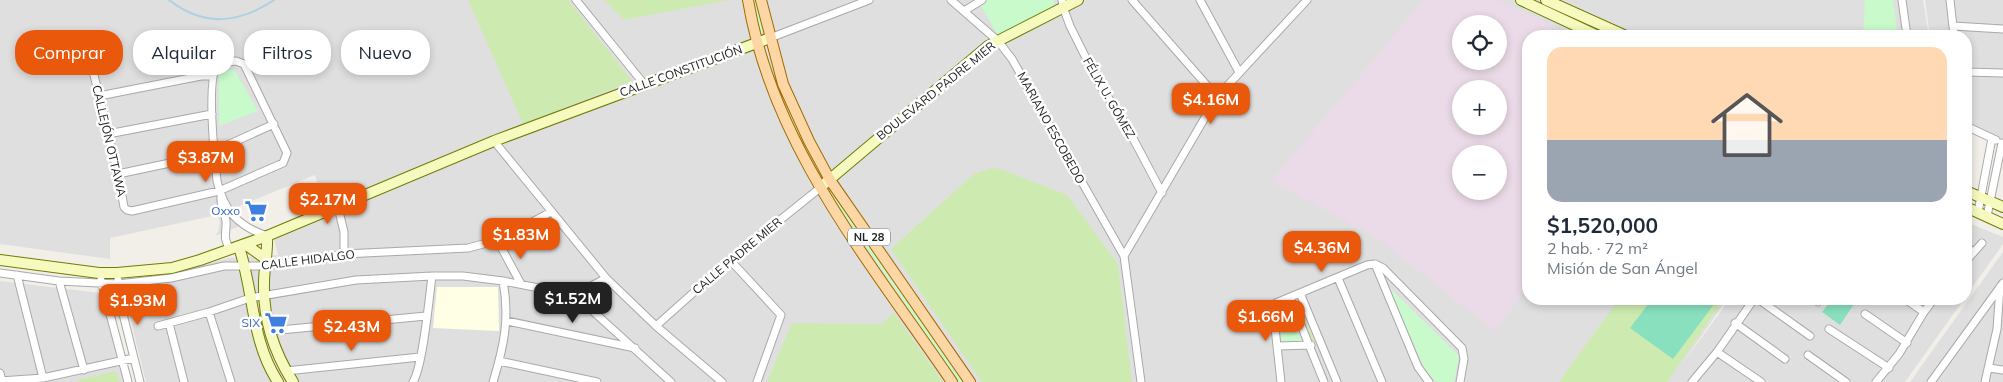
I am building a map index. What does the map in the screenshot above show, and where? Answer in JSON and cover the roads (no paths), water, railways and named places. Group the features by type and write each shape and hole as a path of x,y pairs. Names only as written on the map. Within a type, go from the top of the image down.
{"main road":[{"name":"NL 28","path":"748,0 757,43 772,90 820,188 952,382"},
{"name":"NL 28","path":"761,0 783,84 809,141 830,180 970,382"}],"street":[{"path":"576,0 644,84"},
{"name":"CALLE CONSTITUCIÓN","path":"0,260 100,273 172,268 267,236 494,141 868,0"},
{"name":"MARIANO ESCOBEDO","path":"951,0 998,40 1020,72 1124,256"},
{"path":"964,11 982,0"},
{"name":"BOULEVARD PADRE MIER","path":"820,188 979,53 998,40 1062,4 1078,0"},
{"path":"1132,0 1217,97"},
{"path":"1200,0 1239,72"},
{"path":"1141,382 1124,256 1217,97 1307,0"},
{"path":"1521,0 1585,30"},
{"path":"1546,0 1613,30"},
{"path":"1902,0 1906,30"},
{"path":"1950,0 1953,30"},
{"name":"FÉLIX U. GÓMEZ","path":"1062,4 1097,80 1127,127 1162,193"},
{"path":"1953,26 2003,28"},
{"name":"CALLEJÓN OTTAWA","path":"94,75 124,207 129,211 220,194 284,163 287,153 246,68 239,61 219,64 214,68 213,76"},
{"path":"1972,72 2003,73"},
{"path":"99,96 201,76 213,76 212,114 214,150 221,208 230,220 267,236 265,313 270,331 293,382"},
{"path":"108,134 212,114"},
{"path":"118,174 203,156 274,124"},
{"path":"1972,129 2003,143 1990,201 1982,214"},
{"path":"1982,214 1980,197 1992,138"},
{"path":"494,141 606,278 656,326 722,382"},
{"name":"CALLE PADRE MIER","path":"656,326 730,260 820,188"},
{"path":"1972,193 2003,207"},
{"path":"338,207 344,232 344,254"},
{"path":"1972,209 2003,224"},
{"name":"CALLE HIDALGO","path":"0,273 102,285 171,278 219,267 244,266 344,254 468,248 498,240 552,212"},
{"path":"230,220 224,236 265,263"},
{"path":"1973,253 1982,243"},
{"path":"238,247 244,266 258,336 266,360 278,382"},
{"path":"501,247 521,284"},
{"path":"730,260 782,315 757,382"},
{"path":"1374,264 1418,367 1429,382"},
{"path":"1282,382 1274,306 1278,302 1367,265 1374,264 1383,268 1462,348 1464,359 1460,382"},
{"path":"100,273 128,382"},
{"path":"117,273 122,310 140,382"},
{"path":"17,275 43,378"},
{"path":"413,382 416,377 420,357 432,276"},
{"path":"158,326 250,298 356,280 463,276 503,280 575,294 671,382"},
{"path":"575,294 606,278"},
{"path":"1338,278 1382,382"},
{"path":"493,382 500,361 507,321 507,302 503,280"},
{"path":"59,281 84,370"},
{"path":"1985,382 1997,329 2002,285"},
{"path":"1931,382 2002,285"},
{"path":"1300,293 1337,382"},
{"path":"1290,298 1324,382"},
{"path":"1696,381 1749,305"},
{"path":"1766,305 1810,336"},
{"path":"1914,305 1924,312"},
{"path":"1876,382 1907,343 1929,305"},
{"path":"209,312 231,382"},
{"path":"1865,314 1907,343"},
{"path":"270,331 426,316"},
{"path":"507,321 635,348"},
{"path":"169,322 184,382"},
{"path":"1735,323 1785,359"},
{"path":"1829,329 1889,368"},
{"path":"1278,346 1321,346"},
{"path":"1717,352 1761,382"},
{"path":"1808,355 1846,382"},
{"path":"286,370 420,357"},
{"path":"1,378 43,378 134,358"},
{"path":"500,361 597,382"},
{"path":"1989,368 2003,370"}],"waterway":[{"path":"169,0 195,15 221,19 247,14 274,0"}],"place":[{"name":"Oxxo","path":"256,211"},
{"name":"SIX","path":"276,323"}]}
